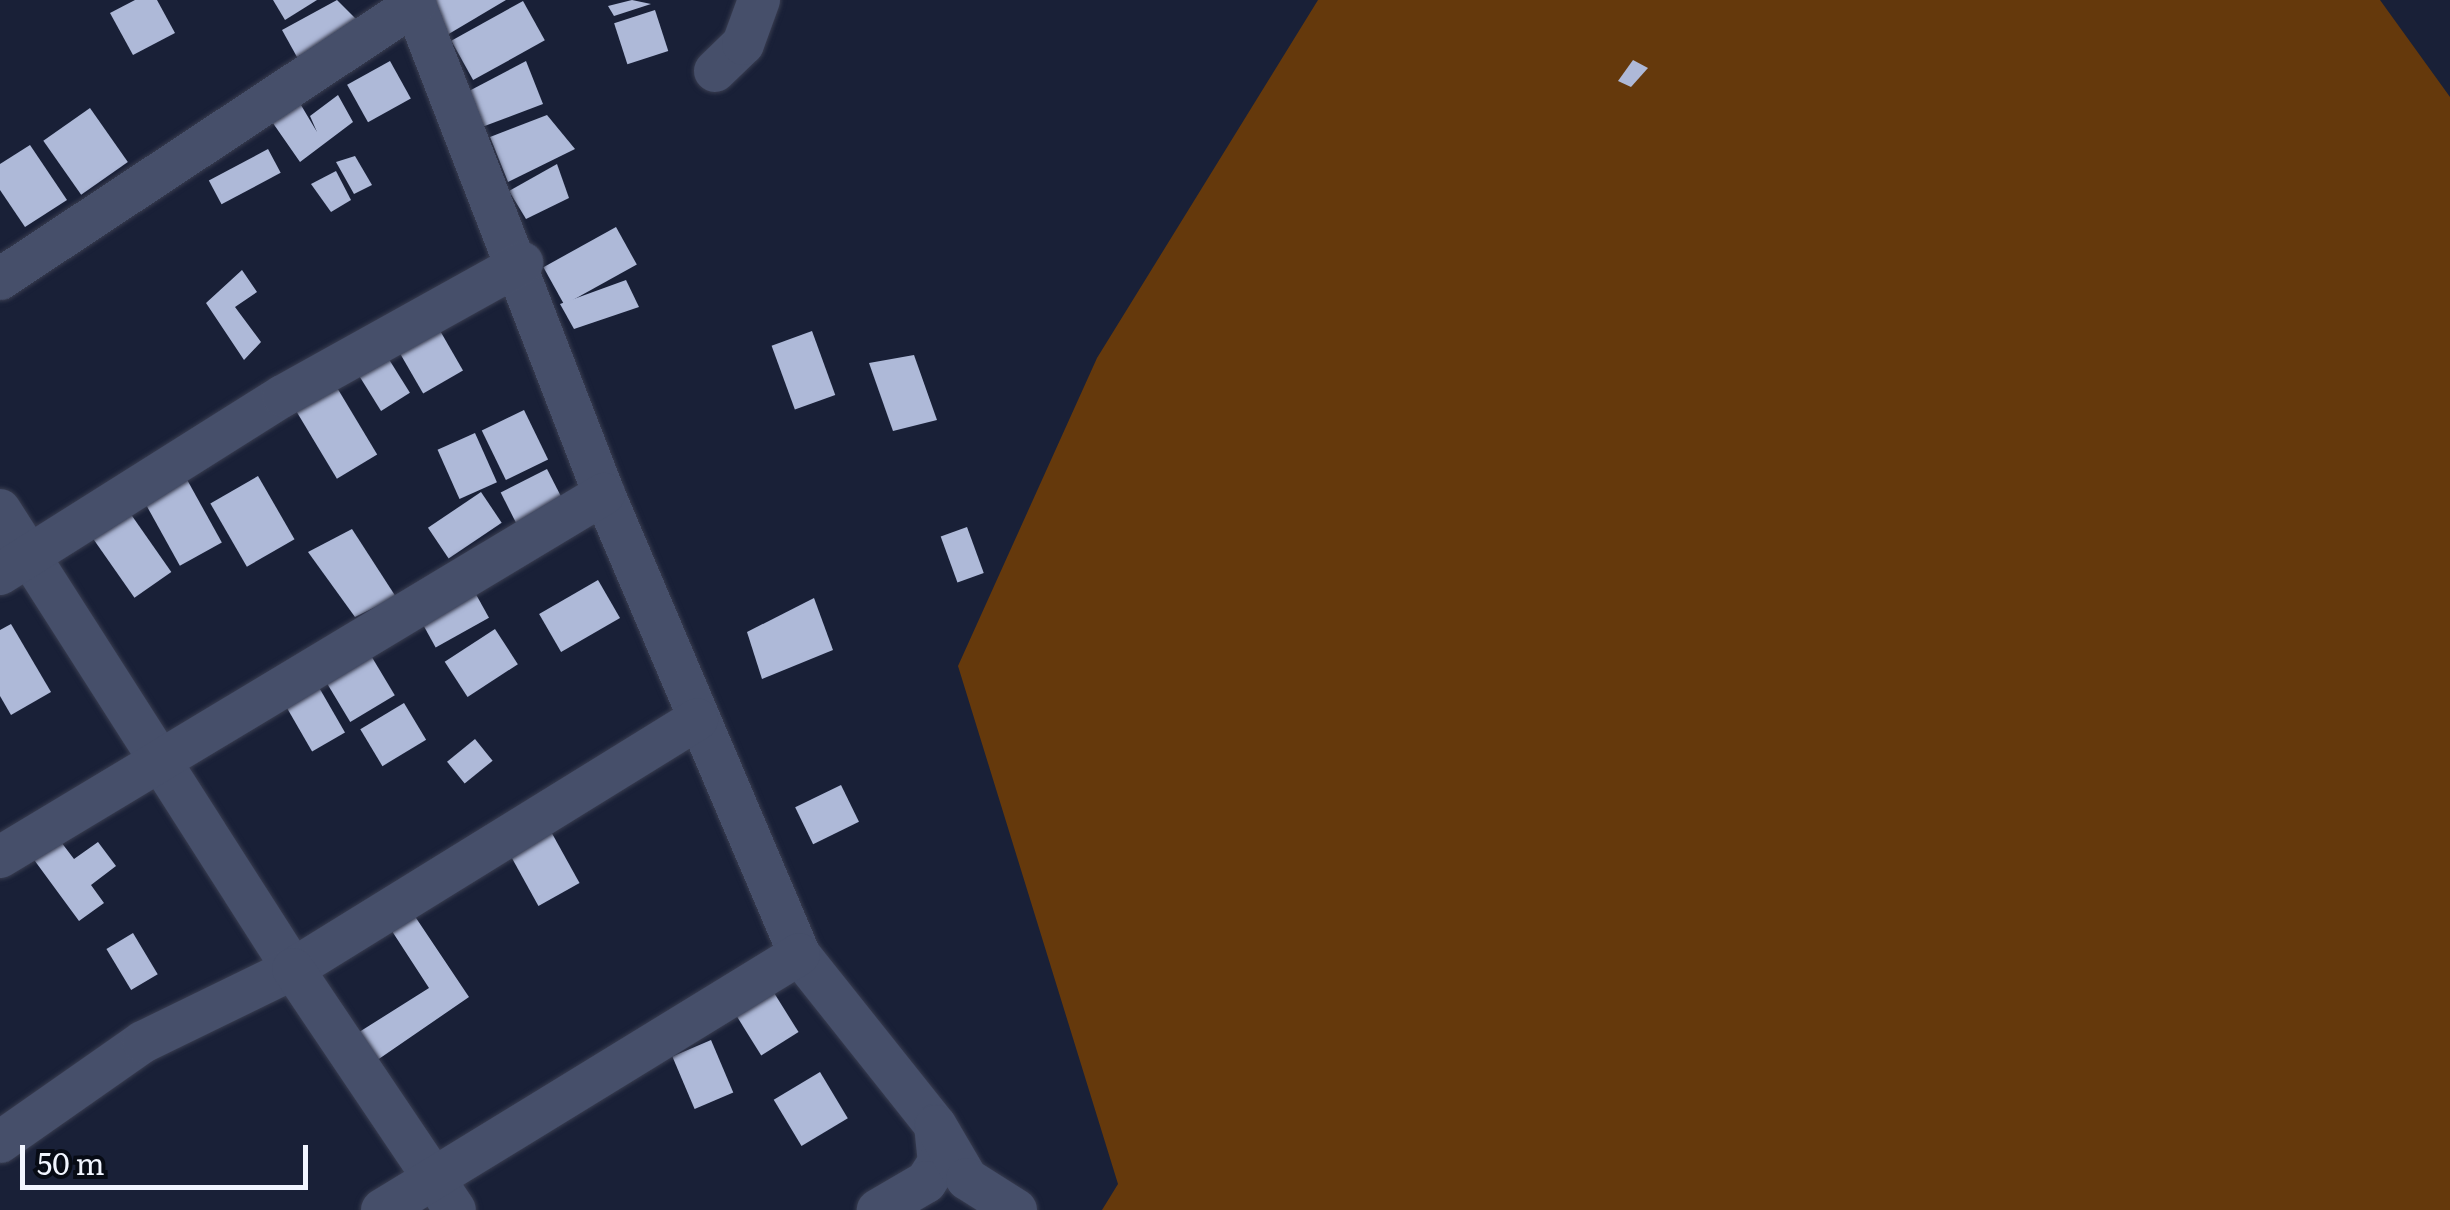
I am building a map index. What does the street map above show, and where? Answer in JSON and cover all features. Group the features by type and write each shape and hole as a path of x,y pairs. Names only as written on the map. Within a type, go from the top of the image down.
{"street":[{"path":"715,71 744,44 759,0"},
{"path":"0,278 414,2 522,264 604,494 799,954 936,1125 967,1179 1016,1210"},
{"path":"15,565 284,396 522,264"},
{"path":"0,857 604,494"},
{"path":"0,510 15,565 161,760 293,969 444,1194"},
{"path":"0,1142 143,1042 293,969 697,719"},
{"path":"382,1210 444,1194 799,954"},
{"path":"878,1210 926,1182 939,1162 936,1125"}],"shaded area":[{"path":"1318,0 2380,0 2450,97 2450,1210 1102,1210 1118,1184 958,666 1097,358"}],"building":[{"path":"135,0 157,0 175,33 133,55 110,13"},
{"path":"273,0 317,0 285,20"},
{"path":"337,0 360,23 297,57 282,30"},
{"path":"431,0 506,0 447,35"},
{"path":"632,0 651,4 614,16 608,6"},
{"path":"523,1 545,40 473,80 451,41"},
{"path":"655,10 668,51 627,64 614,23"},
{"path":"1633,60 1648,68 1631,87 1618,81"},
{"path":"390,61 411,99 368,122 347,85"},
{"path":"526,61 543,104 482,127 469,91"},
{"path":"295,95 317,132 310,116 338,95 353,122 300,162 268,116"},
{"path":"90,108 128,162 81,195 43,141"},
{"path":"547,115 575,149 508,182 490,137"},
{"path":"30,145 67,200 25,227 0,190 0,164"},
{"path":"268,149 281,173 222,204 209,180"},
{"path":"355,156 372,185 354,194 336,162"},
{"path":"557,164 569,198 526,219 509,191"},
{"path":"336,171 351,200 331,212 311,184"},
{"path":"616,227 637,265 564,305 543,267"},
{"path":"242,270 257,292 235,307 261,342 244,360 206,303"},
{"path":"626,280 639,307 574,329 560,304"},
{"path":"435,322 463,370 423,393 395,345"},
{"path":"812,331 835,395 795,410 772,346"},
{"path":"385,353 410,393 381,411 356,371"},
{"path":"914,355 937,420 893,431 869,363"},
{"path":"336,386 377,455 337,479 296,410"},
{"path":"524,410 548,459 506,480 482,431"},
{"path":"475,433 497,482 460,499 438,450"},
{"path":"547,469 564,503 518,526 501,493"},
{"path":"185,476 222,542 180,566 143,499"},
{"path":"258,476 294,539 247,567 210,504"},
{"path":"481,492 502,523 449,558 428,528"},
{"path":"130,513 171,572 134,598 93,539"},
{"path":"967,527 984,573 957,583 941,537"},
{"path":"352,529 396,597 355,617 308,552"},
{"path":"598,580 620,618 561,652 539,614"},
{"path":"473,589 489,618 436,647 420,619"},
{"path":"814,598 833,650 762,679 747,632"},
{"path":"11,624 51,692 11,715 0,696 0,630"},
{"path":"495,629 518,664 468,697 445,662"},
{"path":"367,649 395,695 350,722 322,676"},
{"path":"317,684 345,732 312,751 284,703"},
{"path":"404,703 426,740 382,766 360,729"},
{"path":"475,739 493,761 465,783 447,762"},
{"path":"841,785 859,822 813,844 795,807"},
{"path":"549,828 580,883 538,906 508,851"},
{"path":"58,838 74,859 98,842 116,866 91,885 104,903 79,921 32,857"},
{"path":"410,909 469,997 373,1063 356,1034 429,988 388,925"},
{"path":"133,933 158,974 131,990 106,949"},
{"path":"771,988 799,1032 761,1055 734,1011"},
{"path":"711,1040 733,1092 695,1109 672,1056"},
{"path":"820,1072 848,1118 802,1146 774,1100"}]}
